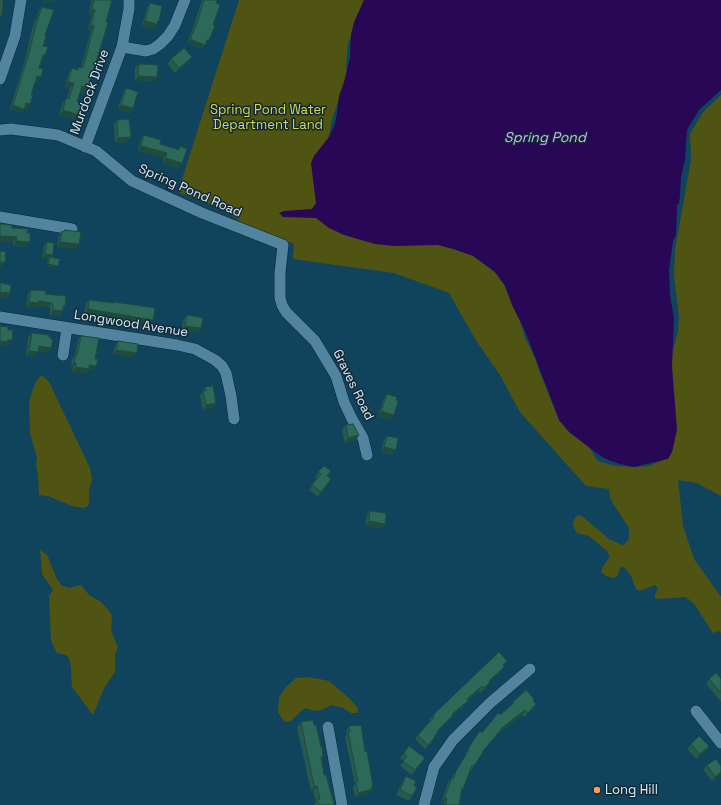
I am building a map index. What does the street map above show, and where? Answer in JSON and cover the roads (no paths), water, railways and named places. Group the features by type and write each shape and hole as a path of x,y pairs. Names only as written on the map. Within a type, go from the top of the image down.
{"street":[{"path":"0,79 15,36 21,0"},
{"name":"Murdock Drive","path":"85,147 122,47 129,9 129,0"},
{"name":"Murdock Drive","path":"122,47 146,51 153,49 160,44 168,36 175,25 185,0"},
{"name":"Spring Pond Road","path":"0,130 11,129 58,135 96,151 132,181 202,213 283,245"},
{"path":"0,218 72,229"},
{"name":"Graves Road","path":"283,245 280,273 280,298 282,305 286,312 314,341 336,376 344,402 363,438 367,455"},
{"name":"Longwood Avenue","path":"0,317 195,349 215,360 222,366 226,373 234,419"},
{"path":"63,354 68,328"},
{"path":"424,805 434,767 453,740 490,704 530,669"},
{"path":"696,711 721,743"},
{"path":"328,727 342,805"}],"water":[{"name":"Spring Pond","path":"364,0 721,0 721,90 699,110 687,130 685,160 681,177 679,204 677,205 676,235 673,241 669,270 670,296 674,318 672,366 677,430 672,452 668,459 634,467 620,464 599,455 569,432 559,420 525,331 512,305 505,286 495,272 473,256 438,245 395,246 375,244 344,235 329,228 316,218 283,217 279,213 284,211 312,209 316,203 311,163 314,156 329,137 335,124 339,96 350,57 351,35 354,22"}],"place":[{"name":"Long Hill","path":"597,790"}],"park label":[{"name":"Spring Pond Water Department Land","path":"268,118"}]}
